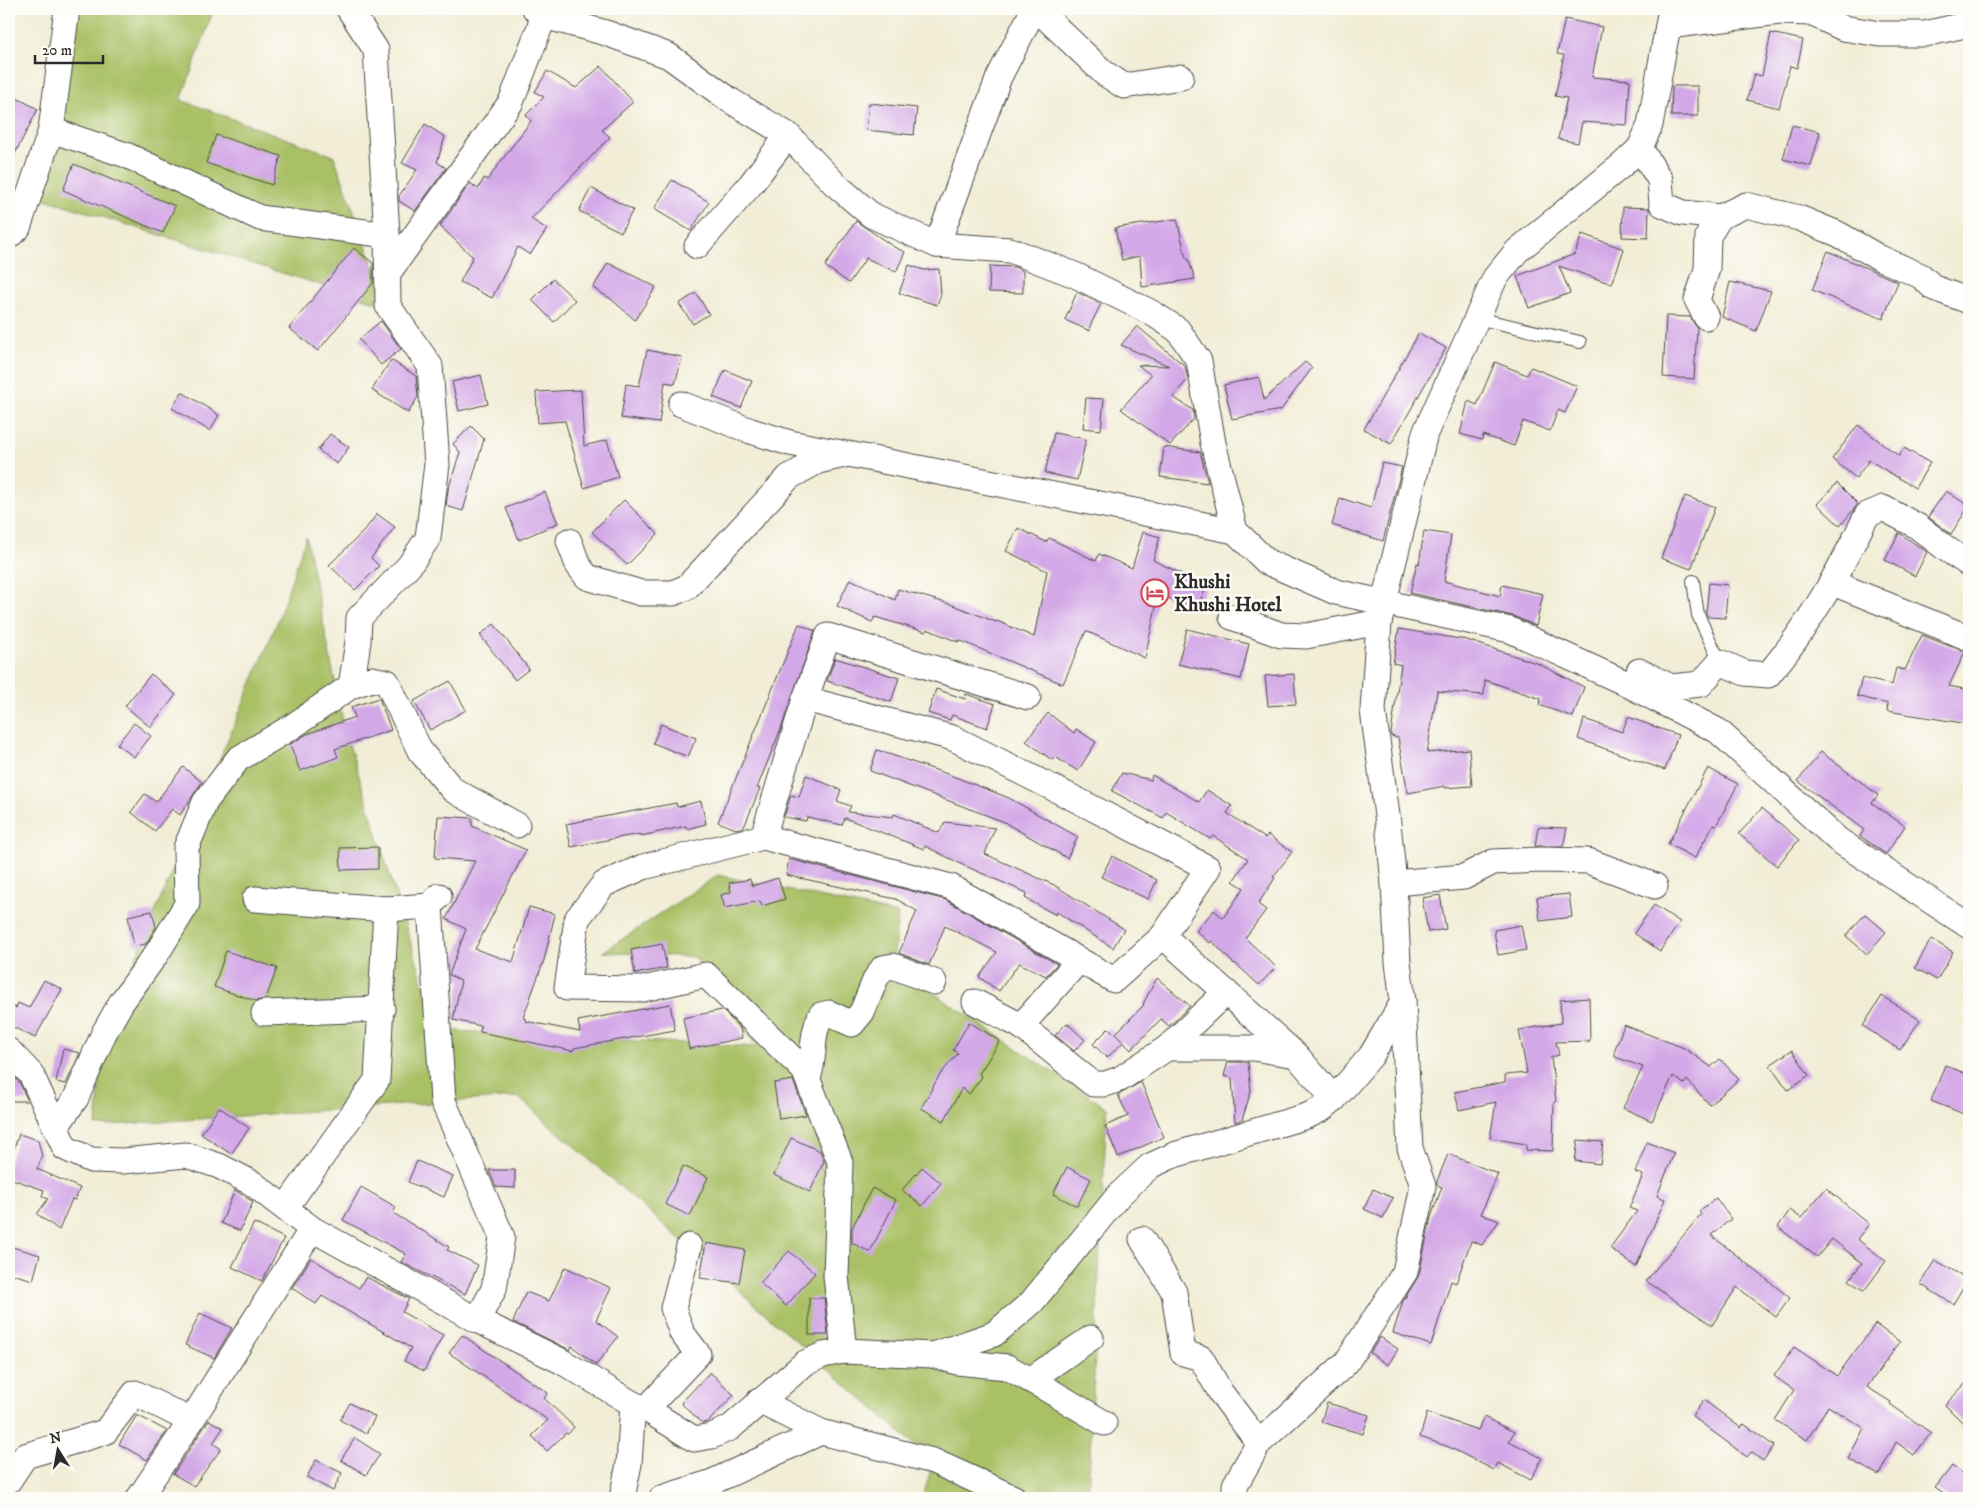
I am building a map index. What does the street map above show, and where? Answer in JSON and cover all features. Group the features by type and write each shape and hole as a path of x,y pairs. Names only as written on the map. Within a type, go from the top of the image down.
{"street":[{"path":"9,236 18,228 51,130 67,9"},
{"path":"349,9 376,50 387,235 388,306 430,366 437,464 428,538 409,566 359,618 358,642 351,686"},
{"path":"937,246 999,77 1036,9 1104,73 1124,86 1182,76"},
{"path":"388,273 511,102 540,12 669,56 731,101 788,135 835,184 871,215 937,246 1010,250 1076,275 1152,313 1178,330 1199,361 1214,444 1235,531 1267,562 1381,612 1510,630 1621,681 1718,731 1838,840 1969,926"},
{"path":"1229,1494 1259,1443 1346,1363 1405,1272 1422,1186 1410,1148 1403,1002 1398,962 1394,884 1373,710 1381,612 1424,433 1495,278 1517,251 1640,148 1650,125 1670,18 1779,12 1811,13 1843,28 1880,34 1925,34 1968,21"},
{"path":"51,130 126,155 260,218 387,235"},
{"path":"697,246 751,184 788,135"},
{"path":"1640,148 1660,180 1662,204 1683,213 1720,217 1746,205 1799,218 1838,234 1880,258 1921,276 1934,288 1969,301"},
{"path":"1706,317 1697,300 1707,269 1708,236 1720,217"},
{"path":"681,404 751,431 790,443 1235,531"},
{"path":"569,541 578,565 587,577 641,593 673,594 686,587 789,477 818,461 848,454"},
{"path":"1552,649 1566,642 1576,642 1671,687 1701,684 1720,662 1745,673 1768,675 1799,636 1833,583 1867,515 1883,508 1917,526 1969,564"},
{"path":"1833,583 1969,638"},
{"path":"1232,617 1281,635 1306,636 1381,612"},
{"path":"763,837 805,699 828,636 1028,697"},
{"path":"56,1127 76,1098 104,1033 121,1003 157,953 187,904 186,848 205,802 238,759 293,726 351,686 372,679 387,682 420,751 453,790 517,825"},
{"path":"805,699 953,738 1208,868 1162,936 1114,980 951,887 763,837 644,867 604,884 577,919 567,988 643,989 706,975 804,1070 840,1162 836,1276 844,1351"},
{"path":"1394,884 1464,877 1493,862 1541,860 1588,862 1655,886"},
{"path":"255,899 386,909 434,901 443,1101 502,1237 494,1289 477,1320"},
{"path":"286,1207 377,1080 386,909"},
{"path":"1162,936 1296,1055 1334,1099"},
{"path":"1021,1026 1073,967 1077,959"},
{"path":"808,1078 814,1050 813,1036 821,1015 829,1013 852,1024 862,1012 876,978 883,968 893,966 934,982"},
{"path":"975,1002 1021,1026 1093,1084 1105,1084 1120,1080 1167,1048 1226,992"},
{"path":"933,1355 994,1334 1031,1303 1118,1195 1150,1166 1192,1150 1322,1110 1371,1056 1403,1002"},
{"path":"264,1013 382,1009"},
{"path":"1167,1048 1254,1048 1296,1055"},
{"path":"9,1051 31,1074 64,1148 92,1160 123,1162 186,1155 219,1166 252,1183 312,1228 477,1320 561,1361 694,1439 712,1436 730,1428 804,1362 823,1355 844,1351 933,1355 956,1362 1007,1367 1104,1423"},
{"path":"139,1498 191,1421 312,1228"},
{"path":"1142,1239 1174,1292 1183,1353 1201,1358 1221,1393 1259,1443"},
{"path":"622,1498 639,1406 698,1354 682,1333 673,1308 689,1246"},
{"path":"1030,1380 1091,1338"},
{"path":"9,1480 25,1456 105,1432 135,1393 191,1421"},
{"path":"759,1401 821,1432 933,1461 1014,1498"},
{"path":"662,1498 710,1483 821,1432"}],"lane":[{"path":"1477,318 1580,342"},
{"path":"1693,581 1698,615 1720,662"}],"green space":[{"path":"66,9 214,9 181,100 334,156 388,306 29,194"},
{"path":"306,537 345,731 438,1030 757,1047 695,957 603,952 718,875 898,914 893,966 1107,1108 1088,1498 923,1498 933,1461 518,1097 96,1126 104,1033 277,623"}],"building":[{"path":"1565,19 1602,27 1592,77 1630,80 1627,125 1582,122 1578,143 1558,139 1567,98 1555,96 1564,55 1557,54"},
{"path":"1771,33 1803,40 1797,68 1790,66 1779,108 1747,100 1754,74 1762,76"},
{"path":"601,66 633,102 602,130 610,137 531,219 547,229 530,255 518,247 492,298 460,282 473,257 440,226 470,183 478,189 484,178 487,180 531,121 526,115 544,97 535,92 547,71 576,88"},
{"path":"1672,86 1698,86 1698,116 1671,116"},
{"path":"9,94 38,109 9,165"},
{"path":"869,103 917,108 914,135 866,130"},
{"path":"425,124 445,137 437,162 446,168 415,211 399,201 399,196 417,170 402,163"},
{"path":"1792,125 1820,132 1811,166 1783,159"},
{"path":"216,135 281,156 272,185 206,163"},
{"path":"74,164 175,206 163,233 63,190"},
{"path":"672,180 709,202 691,231 654,209"},
{"path":"591,188 633,210 621,232 579,211"},
{"path":"1623,207 1649,208 1648,238 1622,237"},
{"path":"1177,219 1186,258 1188,258 1195,279 1142,287 1140,256 1122,260 1115,228"},
{"path":"856,221 894,247 905,252 896,272 866,258 849,283 825,266"},
{"path":"1582,234 1624,249 1612,284 1559,266 1570,293 1529,308 1517,276 1575,254"},
{"path":"354,248 373,263 373,283 318,351 289,328"},
{"path":"1828,251 1898,282 1883,319 1812,290"},
{"path":"608,263 656,287 635,320 611,299 593,288"},
{"path":"909,265 924,270 939,269 941,294 937,305 899,293"},
{"path":"990,266 1015,267 1023,271 1023,293 989,292"},
{"path":"553,279 575,300 554,322 532,300"},
{"path":"1730,282 1771,291 1756,331 1722,317"},
{"path":"1077,292 1101,304 1090,326 1090,331 1065,320"},
{"path":"696,293 709,314 693,324 679,304"},
{"path":"1666,316 1690,317 1697,328 1694,379 1663,377"},
{"path":"381,321 401,349 381,365 359,339"},
{"path":"1137,326 1185,366 1188,379 1173,397 1193,410 1194,419 1170,445 1121,409 1151,375 1138,365 1169,366 1121,345"},
{"path":"1419,333 1446,348 1391,444 1364,429"},
{"path":"647,350 682,357 675,384 665,382 659,423 621,418 626,384 639,386"},
{"path":"391,360 416,376 418,397 408,413 372,390"},
{"path":"1305,362 1312,368 1281,410 1232,419 1224,385 1259,377 1264,400"},
{"path":"1495,362 1527,375 1531,367 1577,386 1565,413 1558,410 1550,431 1523,421 1514,446 1483,435 1482,440 1460,434 1468,401 1477,405"},
{"path":"725,370 752,381 741,408 713,397"},
{"path":"481,375 488,404 459,411 452,382"},
{"path":"581,390 584,446 607,440 618,477 584,488 565,421 538,423 536,392"},
{"path":"182,392 219,415 210,431 172,408"},
{"path":"1086,398 1104,399 1101,430 1083,428"},
{"path":"1858,425 1899,456 1904,448 1930,463 1915,488 1869,460 1856,478 1832,459"},
{"path":"471,426 484,439 463,511 446,506 448,490 460,452 453,444"},
{"path":"1054,433 1086,439 1077,480 1045,473"},
{"path":"330,434 349,447 337,464 318,450"},
{"path":"1164,447 1200,452 1208,483 1160,477"},
{"path":"1382,463 1402,467 1383,541 1332,525 1340,498 1371,508"},
{"path":"1837,483 1858,504 1840,526 1817,504"},
{"path":"1946,491 1969,506 1951,534 1928,517"},
{"path":"545,492 558,523 519,540 506,508"},
{"path":"1685,496 1715,507 1691,569 1661,558"},
{"path":"624,500 658,534 627,565 592,532"},
{"path":"377,514 395,527 371,558 379,566 355,590 329,565 364,531"},
{"path":"1018,528 1046,542 1049,538 1096,561 1099,554 1132,568 1143,532 1160,537 1153,560 1207,586 1195,611 1159,593 1145,658 1086,631 1063,684 959,640 958,642 927,629 926,632 875,617 872,622 837,606 850,579 895,600 898,589 953,605 1034,637 1047,571 1006,551"},
{"path":"1424,531 1451,535 1444,581 1500,596 1502,585 1543,594 1536,626 1513,616 1410,593 1417,563 1419,564"},
{"path":"1899,533 1927,552 1915,576 1885,560"},
{"path":"1709,583 1728,585 1725,618 1708,617 1706,613"},
{"path":"494,624 529,669 515,680 480,635"},
{"path":"799,624 815,631 782,726 757,788 760,788 744,827 736,829 718,822"},
{"path":"1187,629 1249,644 1241,679 1178,664"},
{"path":"1399,629 1467,640 1539,664 1584,687 1573,717 1539,705 1541,699 1485,680 1484,695 1437,691 1427,753 1469,749 1472,786 1445,788 1445,786 1408,793 1398,738 1391,736 1401,665 1393,663"},
{"path":"1922,635 1965,652 1949,686 1969,690 1969,724 1887,711 1888,704 1857,696 1862,678 1892,685 1896,668 1905,670"},
{"path":"835,658 899,678 891,702 827,681"},
{"path":"151,674 176,695 150,727 125,706"},
{"path":"1294,674 1296,704 1268,706 1265,676"},
{"path":"450,681 466,710 430,730 414,701"},
{"path":"936,689 965,699 966,694 995,704 987,728 952,715 950,720 928,713"},
{"path":"379,698 391,730 335,749 338,757 300,771 290,744 307,734 355,717 351,707"},
{"path":"1048,713 1074,733 1076,729 1096,742 1078,771 1055,757 1052,760 1026,741"},
{"path":"1628,717 1678,735 1665,770 1578,739 1584,719 1622,732"},
{"path":"134,723 151,736 134,757 117,744"},
{"path":"661,724 696,738 688,757 653,743"},
{"path":"877,750 1009,798 1078,837 1067,858 1007,823 870,771"},
{"path":"1821,752 1878,795 1872,803 1905,826 1886,854 1860,836 1864,830 1798,781"},
{"path":"183,767 202,782 180,815 172,809 155,831 131,812 145,794 156,802"},
{"path":"1708,768 1738,784 1716,826 1713,825 1695,858 1668,844"},
{"path":"1122,773 1151,780 1152,775 1199,802 1207,790 1232,806 1227,813 1265,838 1268,835 1292,852 1273,877 1275,878 1258,904 1266,910 1245,938 1276,967 1259,985 1234,964 1212,941 1210,943 1196,931 1214,910 1223,918 1244,888 1233,881 1248,859 1213,836 1210,839 1166,812 1163,818 1112,791"},
{"path":"806,775 841,790 837,801 851,806 848,812 893,817 894,814 939,833 945,822 995,828 985,854 1054,885 1124,929 1113,948 1057,912 1056,915 1025,898 1027,893 925,846 924,849 845,818 842,825 807,817 806,821 784,817 791,795 799,797"},
{"path":"701,801 706,824 686,829 686,826 641,836 641,834 571,847 566,824 676,803 677,807"},
{"path":"1762,808 1799,840 1777,866 1739,834"},
{"path":"438,816 472,818 472,826 526,850 475,949 513,962 529,907 555,914 544,960 523,1018 526,1019 525,1021 580,1032 578,1021 670,1004 675,1030 574,1048 573,1051 480,1032 481,1026 453,1020 461,981 449,975 466,929 446,919 475,861 435,858"},
{"path":"1538,827 1567,828 1563,846 1535,846"},
{"path":"378,847 378,869 341,870 340,848"},
{"path":"1112,856 1157,880 1148,899 1101,877"},
{"path":"789,859 946,900 1057,964 1046,976 1019,963 999,991 979,977 997,952 945,926 929,965 899,953 917,911 896,899 786,875"},
{"path":"778,878 785,899 762,906 760,901 725,908 721,895 731,892 729,883 750,879 752,886"},
{"path":"1569,894 1572,917 1540,921 1537,897"},
{"path":"1440,895 1446,929 1428,932 1422,898"},
{"path":"1654,905 1680,922 1660,951 1634,933"},
{"path":"152,911 156,927 146,944 134,946 128,916"},
{"path":"1865,914 1886,932 1867,954 1846,936"},
{"path":"1521,925 1526,950 1498,955 1494,930"},
{"path":"1931,939 1953,952 1937,980 1915,968"},
{"path":"662,944 667,968 635,974 631,950"},
{"path":"226,951 277,968 266,999 256,1001 214,987"},
{"path":"1157,978 1190,1006 1169,1026 1161,1019 1131,1050 1115,1034 1144,1005"},
{"path":"44,980 62,989 35,1038 9,1025 9,1004 16,1008 18,1003 29,1008"},
{"path":"1882,996 1920,1020 1900,1050 1863,1026"},
{"path":"1589,998 1590,1041 1556,1042 1559,1055 1551,1057 1556,1102 1554,1102 1553,1151 1526,1150 1526,1144 1490,1138 1496,1102 1459,1110 1455,1092 1505,1082 1505,1075 1527,1073 1519,1030 1561,1023 1560,1000"},
{"path":"722,1010 740,1028 742,1038 689,1049 683,1018"},
{"path":"969,1022 1000,1041 979,1074 982,1077 969,1094 962,1088 944,1121 921,1108 939,1076 958,1053 953,1050"},
{"path":"1067,1023 1085,1040 1074,1051 1055,1035"},
{"path":"1624,1025 1684,1048 1711,1067 1720,1059 1739,1079 1710,1105 1687,1080 1684,1084 1673,1076 1652,1121 1623,1108 1643,1067 1615,1057 1615,1049"},
{"path":"1109,1028 1123,1042 1107,1058 1093,1044"},
{"path":"63,1049 80,1053 66,1084 56,1082"},
{"path":"1792,1050 1809,1075 1788,1090 1770,1065"},
{"path":"1228,1062 1248,1062 1251,1091 1242,1120 1235,1122 1232,1078 1224,1076"},
{"path":"1945,1065 1969,1075 1969,1116 1931,1101"},
{"path":"9,1072 19,1082 28,1101 9,1101"},
{"path":"793,1080 806,1115 779,1119 774,1083"},
{"path":"1141,1082 1164,1137 1118,1157 1105,1126 1128,1116 1118,1095"},
{"path":"219,1107 249,1128 231,1154 201,1134"},
{"path":"19,1134 38,1140 42,1157 37,1169 80,1188 75,1200 72,1199 59,1230 37,1214 48,1199 42,1196 44,1190 9,1178 9,1163"},
{"path":"791,1138 820,1151 824,1161 810,1192 774,1175"},
{"path":"1578,1140 1603,1142 1600,1164 1575,1161"},
{"path":"1647,1142 1674,1153 1657,1196 1665,1199 1636,1267 1610,1248 1637,1211 1629,1208 1643,1175 1635,1172"},
{"path":"1448,1154 1498,1174 1481,1214 1499,1221 1482,1245 1471,1241 1456,1283 1451,1281 1431,1345 1393,1333 1403,1301 1419,1275 1431,1217 1442,1187 1437,1185 1437,1181"},
{"path":"417,1161 453,1176 444,1197 408,1182"},
{"path":"683,1166 708,1177 690,1216 665,1204"},
{"path":"922,1167 941,1183 922,1206 902,1190"},
{"path":"1067,1167 1091,1179 1077,1206 1053,1194"},
{"path":"489,1170 515,1170 515,1188 496,1187"},
{"path":"361,1187 396,1207 393,1213 449,1247 447,1250 478,1265 465,1294 401,1262 406,1254 343,1220"},
{"path":"872,1188 896,1200 870,1252 852,1243 852,1228"},
{"path":"1826,1188 1869,1224 1857,1239 1886,1261 1864,1291 1849,1280 1862,1263 1832,1239 1817,1257 1778,1227 1790,1210 1801,1218"},
{"path":"1373,1189 1393,1198 1383,1218 1364,1209"},
{"path":"235,1190 253,1202 240,1231 221,1223"},
{"path":"1716,1198 1731,1219 1711,1235 1790,1298 1776,1317 1737,1287 1712,1325 1646,1281 1701,1214 1699,1211"},
{"path":"254,1223 284,1238 262,1281 232,1267"},
{"path":"706,1243 745,1250 739,1283 700,1278"},
{"path":"9,1246 40,1255 33,1280 9,1273"},
{"path":"789,1251 815,1273 786,1306 760,1283"},
{"path":"311,1258 359,1288 366,1277 409,1299 402,1312 443,1335 424,1371 404,1361 411,1348 322,1296 316,1304 292,1288"},
{"path":"1935,1260 1968,1279 1953,1304 1920,1284"},
{"path":"565,1267 611,1288 596,1320 618,1337 596,1365 572,1346 570,1350 513,1322 526,1292 549,1301"},
{"path":"809,1298 824,1298 828,1335 809,1335"},
{"path":"200,1313 232,1328 214,1358 185,1345"},
{"path":"1875,1324 1900,1342 1867,1387 1891,1402 1890,1404 1931,1433 1914,1455 1896,1442 1879,1475 1848,1459 1864,1428 1828,1406 1807,1440 1775,1420 1794,1390 1774,1376 1794,1347 1837,1376"},
{"path":"462,1335 548,1393 544,1398 574,1427 568,1434 566,1433 547,1451 532,1436 548,1420 449,1353"},
{"path":"1380,1337 1398,1349 1388,1365 1370,1353"},
{"path":"710,1372 734,1395 708,1422 702,1423 681,1403"},
{"path":"1969,1380 1969,1429 1945,1405"},
{"path":"1704,1400 1741,1428 1744,1424 1774,1446 1763,1461 1751,1452 1747,1457 1692,1416"},
{"path":"350,1403 375,1417 366,1434 340,1420"},
{"path":"1327,1403 1369,1415 1363,1434 1321,1422"},
{"path":"1427,1413 1478,1430 1484,1417 1514,1432 1509,1441 1542,1458 1531,1480 1498,1463 1494,1470 1449,1447 1420,1437"},
{"path":"137,1415 167,1431 147,1460 119,1444"},
{"path":"209,1420 223,1428 213,1443 221,1449 194,1486 173,1474"},
{"path":"355,1438 380,1454 366,1475 341,1460"},
{"path":"316,1460 342,1473 333,1491 307,1477"},
{"path":"1952,1466 1969,1479 1969,1491 1964,1498 1949,1498 1935,1488"}],"place":[{"name":"Khushi Khushi Hotel","path":"1155,593"}]}
